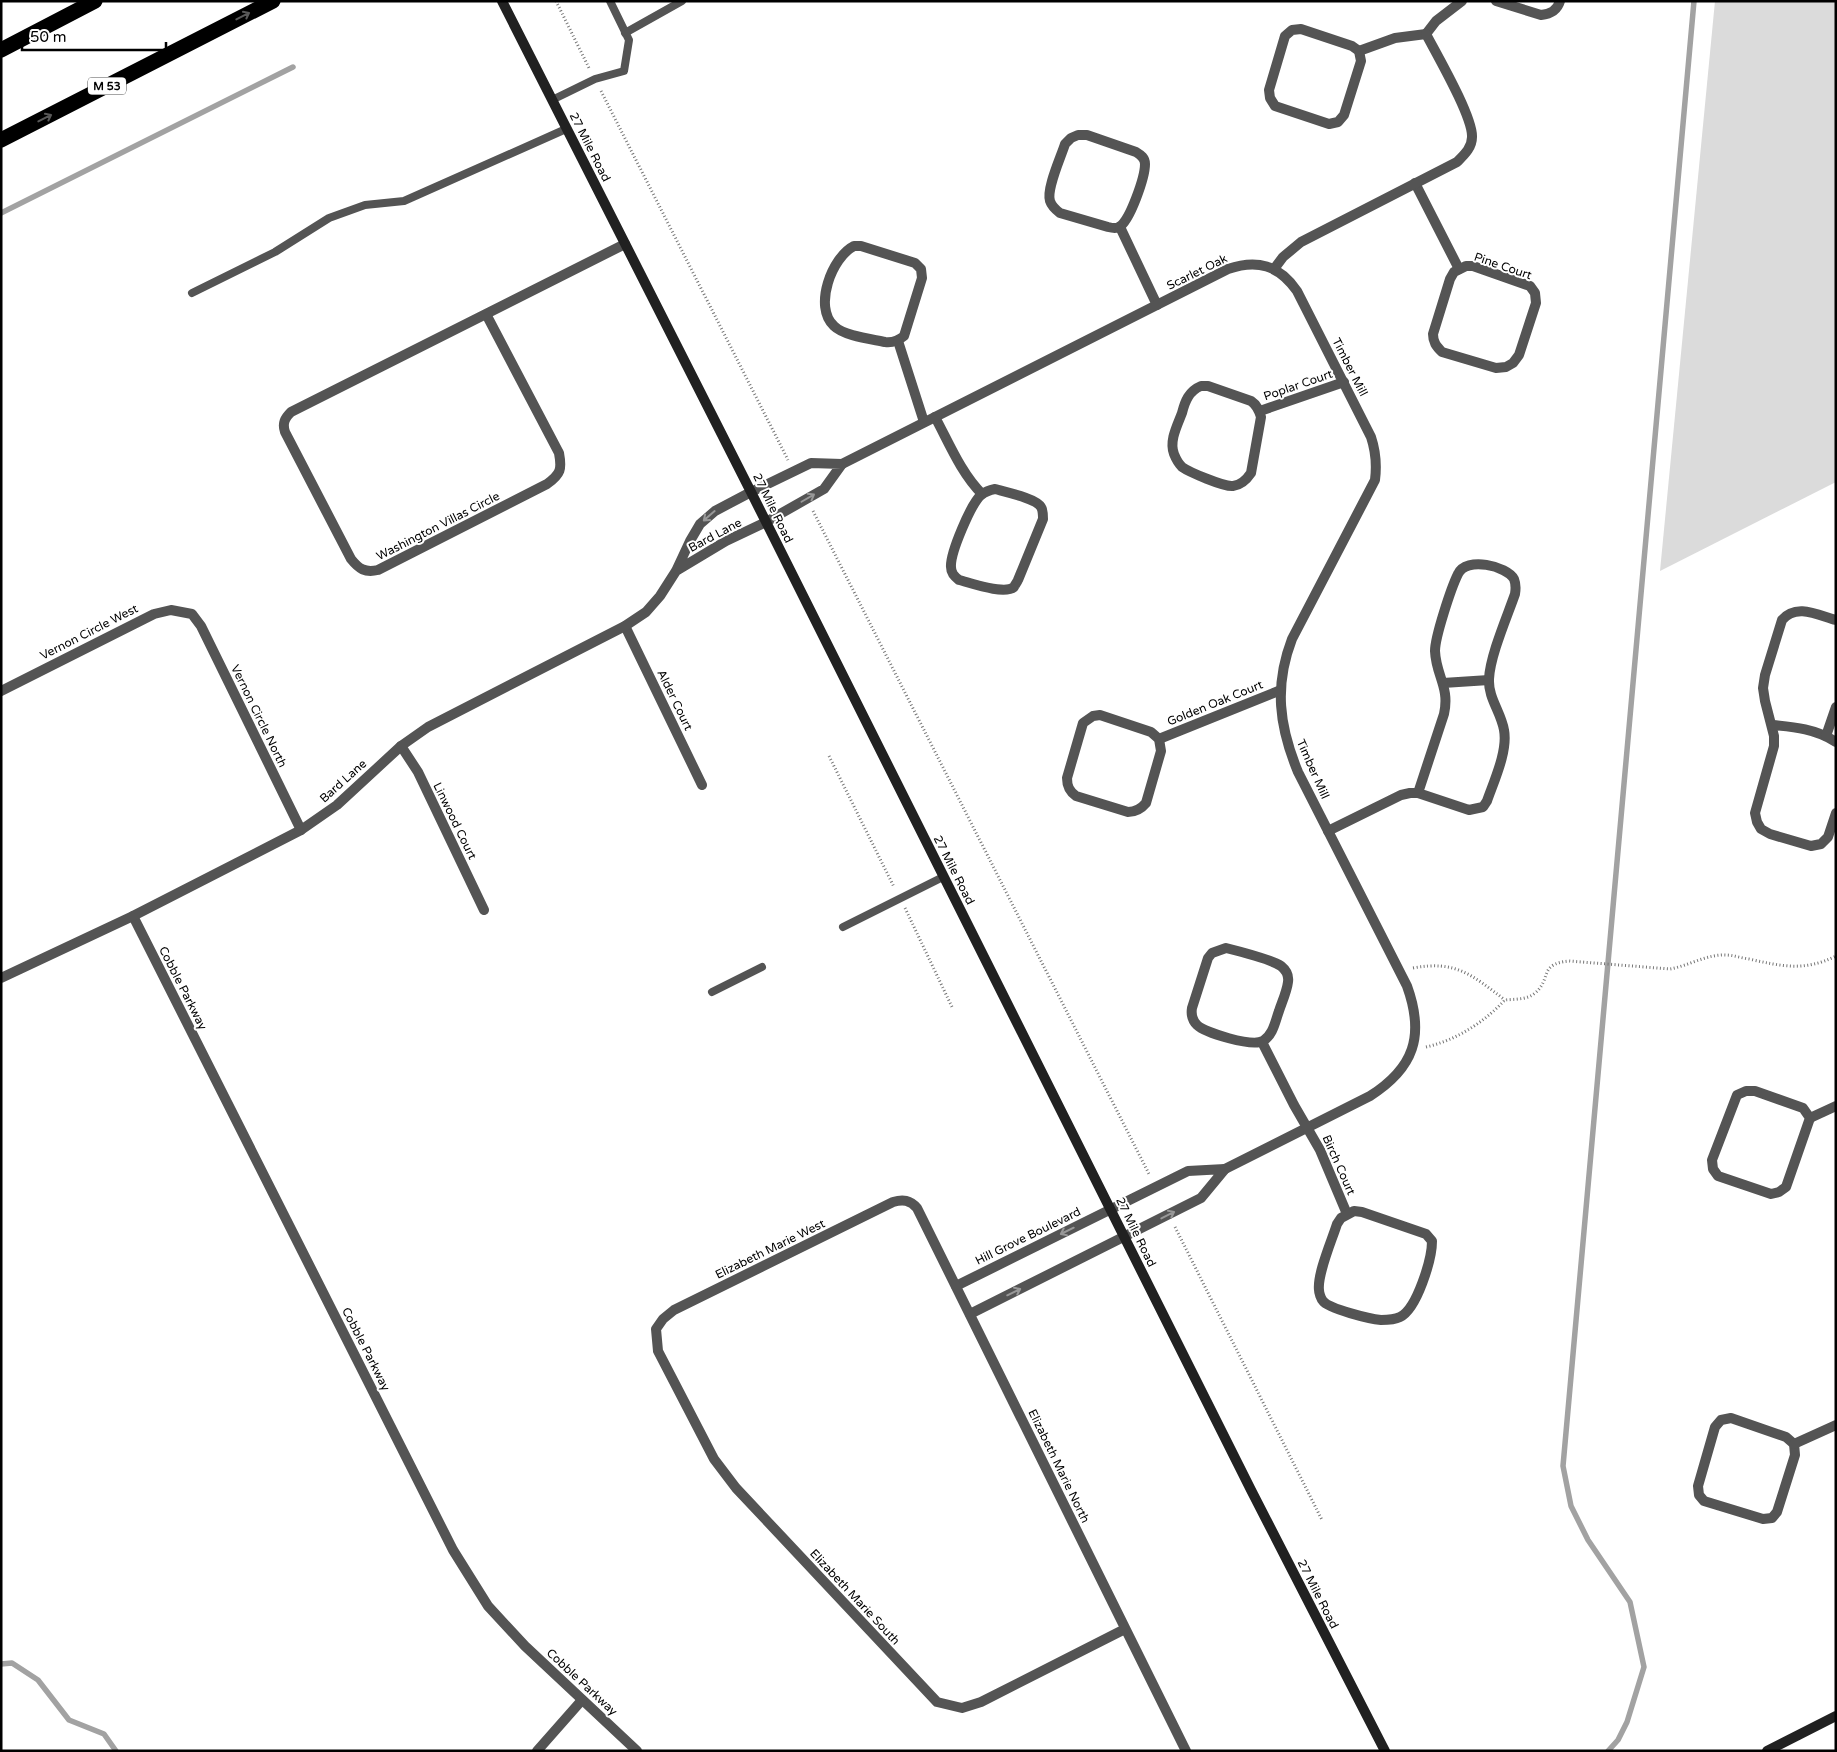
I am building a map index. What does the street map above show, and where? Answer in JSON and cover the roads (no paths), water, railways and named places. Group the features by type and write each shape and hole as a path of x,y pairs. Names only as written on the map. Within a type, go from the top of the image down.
{"highway":[{"path":"1,50 95,1"},
{"name":"M 53","path":"1,140 272,1"}],"street":[{"name":"27 Mile Road","path":"502,1 751,492 1251,1490 1385,1751"},
{"path":"1359,51 1395,38 1426,34 1436,22 1462,1"},
{"path":"1496,1 1540,15 1554,11 1560,1"},
{"path":"1301,29 1352,46 1359,51 1361,61 1344,115 1338,122 1329,124 1275,106 1270,98 1269,90 1285,36 1292,30 1301,29"},
{"path":"1274,269 1283,257 1301,242 1457,162 1470,146 1472,136 1468,116 1426,34"},
{"path":"1086,134 1136,152 1142,156 1145,163 1136,200 1125,222 1120,227 1108,227 1060,213 1054,208 1050,200 1050,192 1065,144 1071,138 1086,134"},
{"name":"Pine Court","path":"1415,183 1459,268"},
{"path":"1120,227 1157,305"},
{"name":"Washington Villas Circle","path":"486,314 559,453 561,466 557,477 548,484 378,570 363,571 351,559 285,432 283,427 286,417 291,412 625,244"},
{"path":"854,246 862,246 915,263 920,269 922,278 904,336 898,341 885,342 842,331 834,326 827,317 824,307 825,295 832,273 840,256 854,246"},
{"name":"Scarlet Oak","path":"766,522 824,489 842,464 1228,269 1240,265 1263,265 1274,269"},
{"name":"Pine Court","path":"1473,266 1530,286 1536,293 1536,303 1519,355 1513,363 1506,367 1496,368 1442,352 1433,340 1433,334 1450,279 1459,268 1473,266"},
{"name":"Timber Mill","path":"1111,1210 1188,1171 1224,1169 1382,1089 1395,1079 1404,1066 1415,1034 1416,1019 1413,1003 1399,970 1328,831 1289,749 1280,710 1286,655 1292,639 1375,480 1377,467 1372,437 1298,291 1290,281 1274,269"},
{"path":"898,341 924,422"},
{"name":"Poplar Court","path":"1260,411 1344,382"},
{"name":"Poplar Court","path":"1208,386 1251,401 1260,411 1261,417 1251,473 1240,484 1233,486 1225,485 1184,468 1177,461 1173,453 1172,443 1185,403 1195,388 1208,386"},
{"path":"935,417 965,472 973,485 982,494"},
{"name":"Scarlet Oak","path":"751,492 811,463 842,464"},
{"path":"988,490 1003,492 1034,501 1040,505 1043,511 1043,519 1018,580 1014,587 1008,590 1000,590 959,580 953,575 951,568 952,557 958,538 976,500 982,494 988,490"},
{"name":"Bard Lane","path":"1,978 133,916 301,830 337,805 401,746 428,727 624,626 646,612 660,596 676,571 700,524 715,511 751,492"},
{"name":"Bard Lane","path":"676,571 726,541 766,522"},
{"path":"1328,831 1401,795 1410,793 1418,793 1469,810 1477,810 1483,807 1487,801 1504,747 1505,737 1504,728 1492,698 1489,680 1491,664 1515,594 1516,585 1513,577 1506,572 1479,563 1471,563 1458,572 1438,635 1435,649 1446,693 1444,714 1418,793"},
{"name":"Vernon Circle West","path":"1,691 154,614 171,610 192,614"},
{"path":"1836,620 1805,611 1796,611 1788,614 1782,620 1765,675 1763,688 1772,725 1774,746 1755,814 1761,829 1770,834 1810,846 1821,844 1828,837 1836,813"},
{"name":"Vernon Circle North","path":"192,614 201,626 301,830"},
{"name":"Alder Court","path":"624,626 702,785"},
{"path":"1443,683 1489,680"},
{"name":"Golden Oak Court","path":"1159,739 1281,690"},
{"path":"1826,736 1836,707"},
{"name":"Golden Oak Court","path":"1100,715 1151,732 1159,739 1161,751 1146,803 1141,809 1128,812 1076,796 1067,786 1067,778 1082,723 1087,718 1100,715"},
{"path":"1772,725 1800,727 1826,736 1836,742"},
{"name":"Linwood Court","path":"401,746 418,772 484,910"},
{"name":"Cobble Parkway","path":"133,916 454,1550 488,1606 525,1646 637,1751"},
{"path":"1226,948 1279,964 1287,972 1288,982 1273,1030 1262,1042 1254,1044 1245,1042 1202,1029 1195,1024 1191,1015 1192,1008 1208,958 1219,949 1226,948"},
{"name":"Birch Court","path":"1262,1042 1320,1150 1347,1214"},
{"path":"1810,1118 1803,1108 1756,1090 1746,1091 1738,1095 1712,1160 1713,1169 1718,1176 1771,1194 1779,1192 1786,1187 1810,1118 1836,1106"},
{"name":"Timber Mill","path":"1125,1238 1201,1198 1224,1169"},
{"name":"Elizabeth Marie North","path":"902,1200 912,1203 918,1208 1186,1751"},
{"name":"Elizabeth Marie West","path":"656,1329 662,1319 674,1310 893,1202 902,1200"},
{"name":"Hill Grove Boulevard","path":"956,1286 1111,1210"},
{"name":"Birch Court","path":"1354,1211 1362,1212 1426,1234 1432,1241 1432,1250 1416,1300 1400,1317 1390,1320 1379,1320 1329,1306 1322,1300 1319,1291 1319,1281 1338,1224 1341,1218 1347,1214 1354,1211"},
{"path":"970,1314 1125,1238"},
{"name":"Elizabeth Marie South","path":"656,1329 658,1351 714,1459 736,1488 936,1702 962,1708 981,1702 1125,1629"},
{"path":"1731,1418 1750,1424 1786,1437 1794,1444 1796,1455 1777,1512 1772,1518 1763,1519 1704,1501 1699,1495 1698,1486 1715,1427 1721,1420 1731,1418"},
{"path":"1794,1444 1836,1425"},
{"path":"538,1751 582,1700"},
{"path":"1767,1751 1836,1716"}],"lane":[{"path":"552,100 595,80 624,71 629,40 610,1"},
{"path":"625,33 682,1"},
{"path":"192,293 275,252 329,218 346,210 404,201 566,129"},
{"path":"844,927 944,877"},
{"path":"712,992 762,967"}],"waterway":[{"path":"1608,1751 1618,1740 1627,1722 1644,1667 1630,1602 1588,1540 1571,1506 1563,1466 1694,1"},
{"path":"1,213 293,67"},
{"path":"1,1664 12,1663 38,1680 69,1720 104,1734 116,1751"}]}
